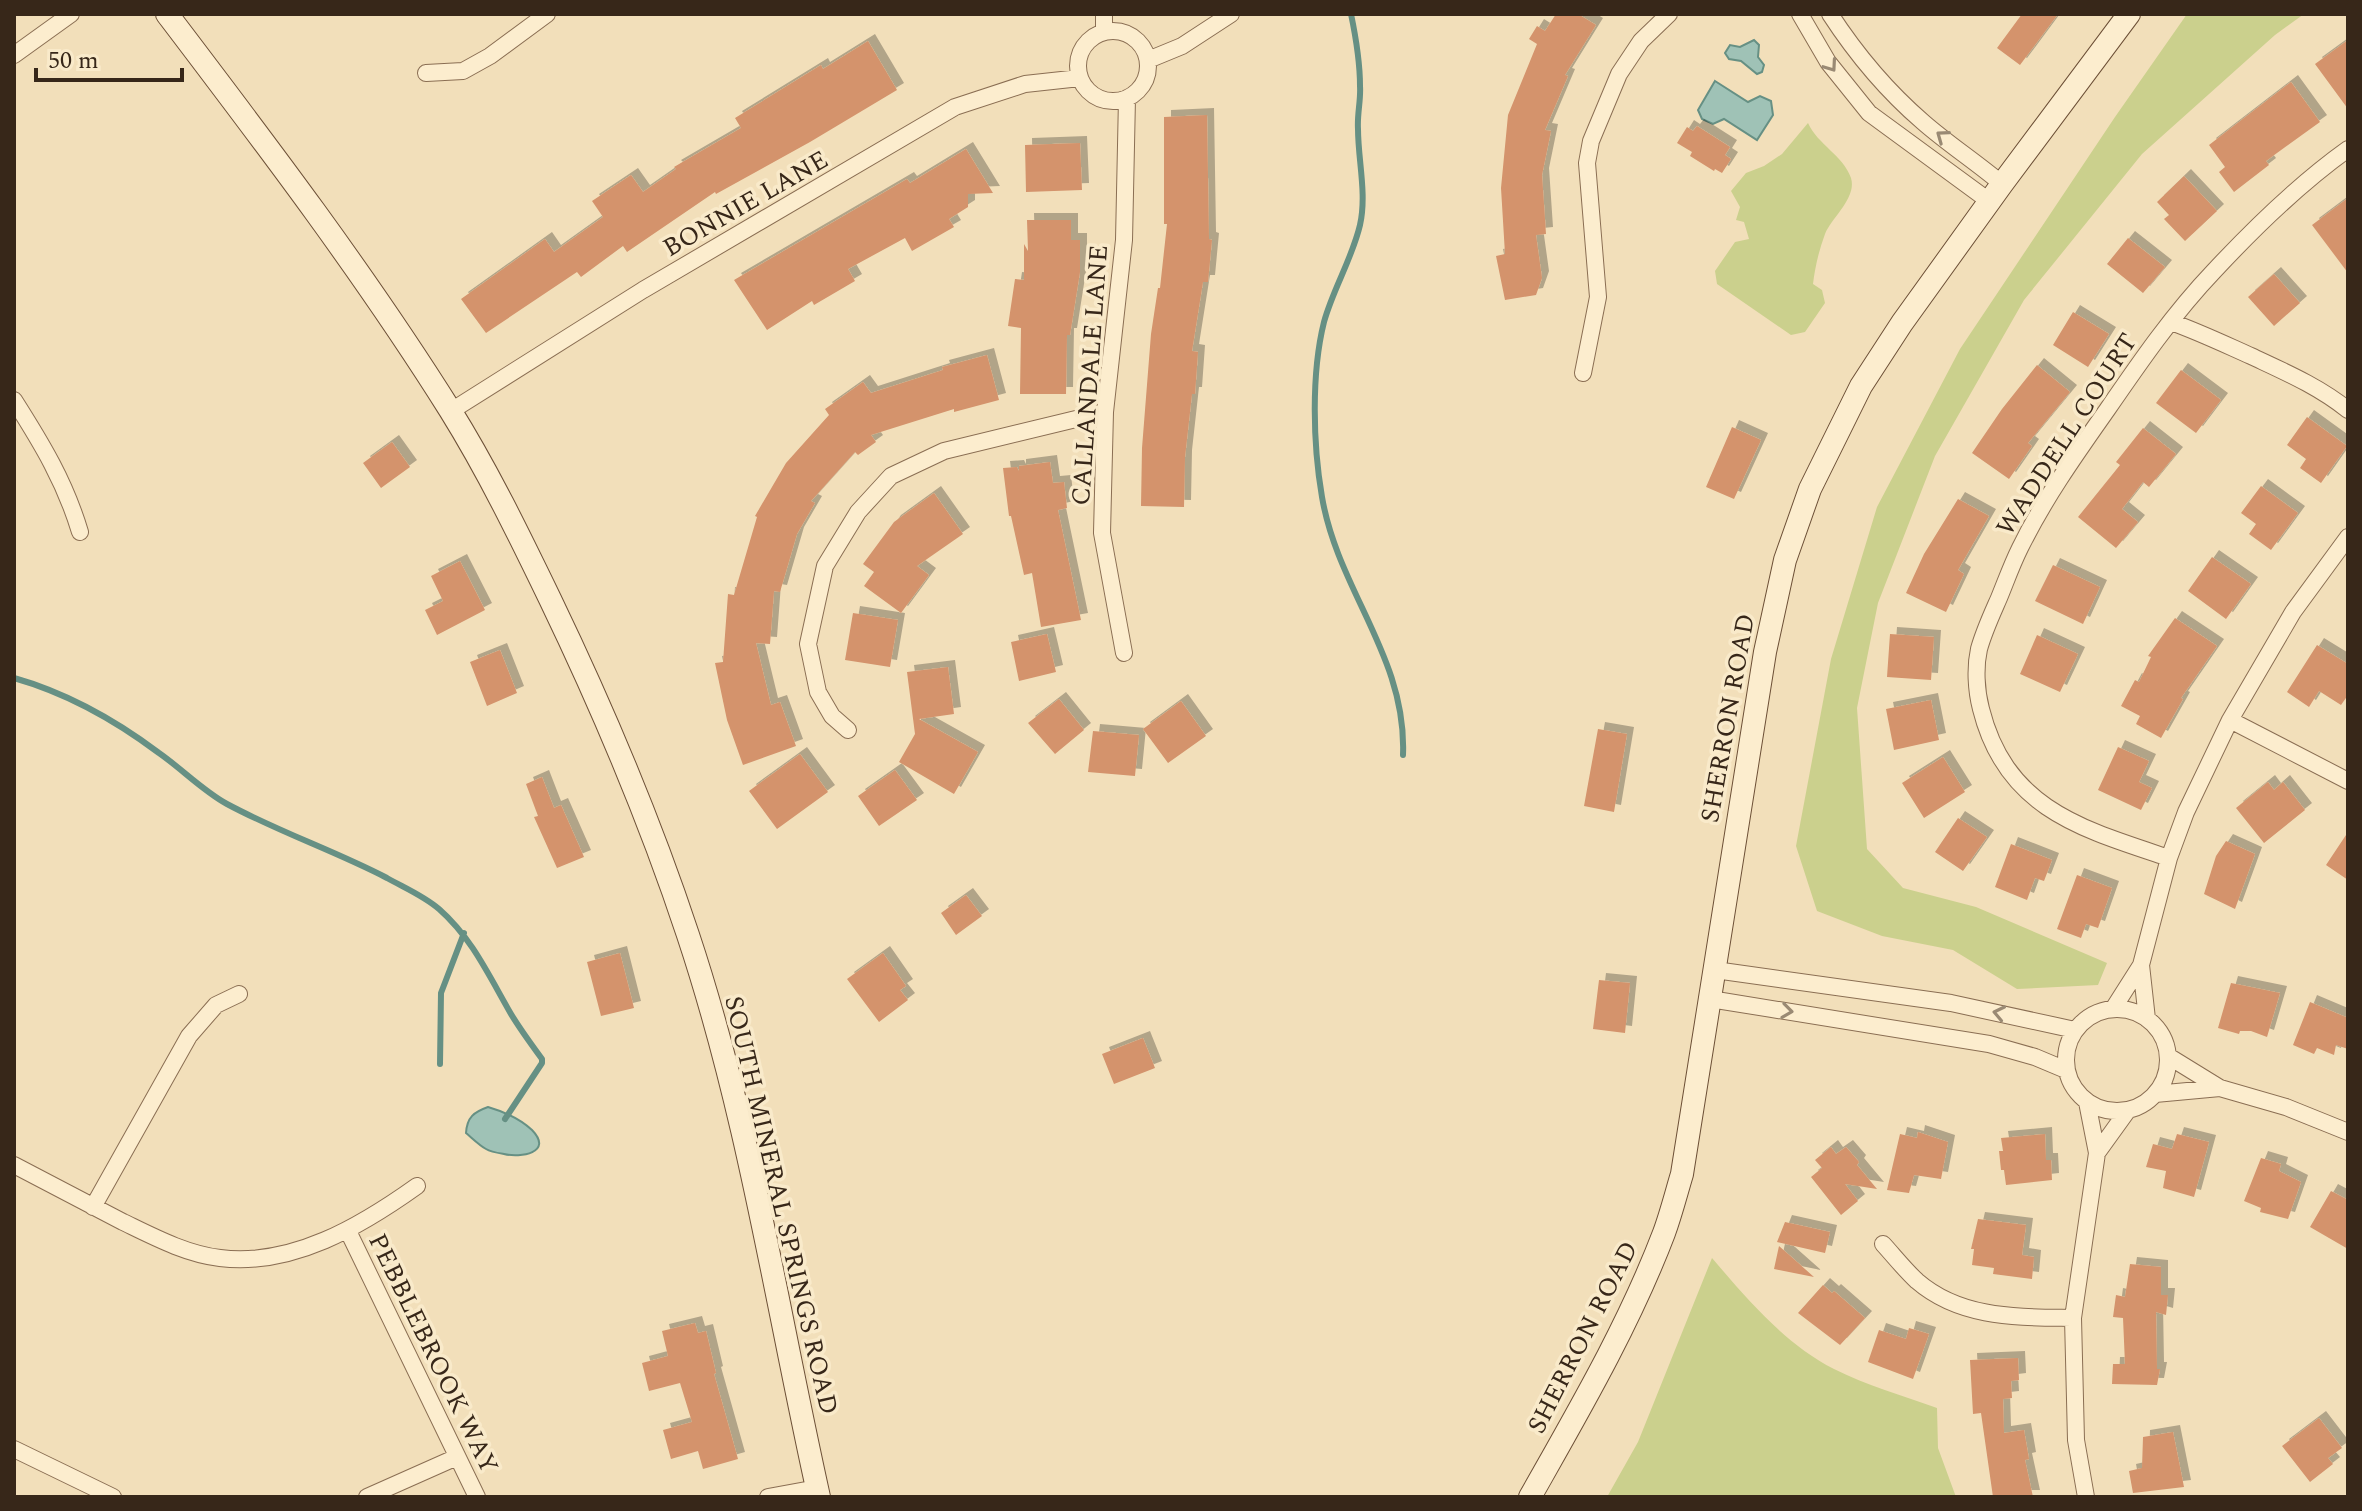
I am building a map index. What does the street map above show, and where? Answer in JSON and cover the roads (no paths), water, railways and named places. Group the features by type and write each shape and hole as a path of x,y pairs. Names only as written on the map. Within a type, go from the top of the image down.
{"street":[{"path":"14,55 71,14"},
{"name":"SOUTH MINERAL SPRINGS ROAD","path":"167,14 365,283 451,411 498,493 591,683 689,938 739,1116 818,1493"},
{"path":"426,73 463,71 490,56 547,14"},
{"path":"1104,14 1104,32"},
{"path":"1148,60 1182,46 1231,14"},
{"path":"1583,373 1598,297 1587,163 1591,141 1619,74 1641,41 1669,14"},
{"path":"1800,14 1828,62 1869,113 1996,192"},
{"path":"1830,14 1855,51 1893,95 1996,192"},
{"name":"SHERRON ROAD","path":"1530,1497 1576,1416 1632,1306 1665,1232 1682,1174 1765,652 1785,560 1810,489 1861,386 1902,323 2129,14"},
{"path":"1104,32 1127,33 1144,49 1148,60 1144,83 1127,98 1116,101 1105,100 1086,88 1080,78 1079,55 1085,45 1104,32"},
{"name":"BONNIE LANE","path":"451,411 643,290 955,107 1025,84 1080,78"},
{"name":"CALLANDALE LANE","path":"1124,653 1102,533 1105,412 1124,240 1127,98"},
{"name":"WADDELL COURT","path":"2169,858 2059,817 2038,802 2017,780 1991,738 1980,708 1977,679 1979,650 2019,548 2062,475 2158,336 2212,272 2265,219 2348,149"},
{"path":"2171,322 2284,370 2328,394 2348,410"},
{"path":"14,400 48,453 68,494 80,532"},
{"path":"848,730 832,716 818,692 808,644 825,566 858,512 891,476 944,451 1105,412"},
{"path":"2113,1009 2141,965 2169,858 2186,812 2230,720 2293,612 2348,537"},
{"path":"2230,720 2348,781"},
{"path":"2141,965 2147,1019"},
{"path":"1715,970 1951,1003 2075,1030"},
{"path":"93,1207 189,1036 216,1005 239,994"},
{"path":"1710,999 1989,1044 2066,1070"},
{"path":"2113,1009 2137,1013 2147,1019 2158,1029 2168,1056 2167,1070 2155,1094 2143,1104 2128,1110 2100,1108 2087,1102 2071,1083 2066,1070 2065,1056 2075,1030 2098,1012 2113,1009"},
{"path":"2168,1056 2220,1088 2286,1107 2348,1132"},
{"path":"2155,1094 2220,1088"},
{"path":"2086,1497 2076,1440 2073,1318 2097,1153 2087,1102"},
{"path":"2097,1153 2128,1110"},
{"path":"14,1165 170,1245 218,1258 256,1259 295,1250 348,1231 417,1186"},
{"name":"PEBBLEBROOK WAY","path":"348,1231 477,1497"},
{"path":"1883,1244 1917,1280 1938,1296 1963,1308 2004,1317 2073,1318"},
{"path":"14,1449 113,1497"},
{"path":"367,1497 457,1457"},
{"path":"768,1497 818,1493"}],"water":[{"path":"1754,40 1759,45 1758,57 1764,65 1762,72 1757,74 1741,61 1729,59 1725,53 1730,45 1740,47"},
{"path":"1715,81 1748,102 1760,96 1771,101 1773,115 1757,140 1724,119 1713,124 1702,119 1698,110"},
{"path":"488,1107 512,1116 532,1130 538,1138 537,1149 511,1155 490,1151 466,1133 475,1113"}],"waterway":[{"path":"1351,14 1360,77 1358,141 1362,213 1320,342 1315,387 1317,455 1330,531 1394,687 1401,720 1403,755"},
{"path":"14,678 53,691 90,709 168,759 227,804 367,868 439,909 470,945 514,1020 542,1059 505,1119"},
{"path":"440,1064 441,993 464,933"}]}
